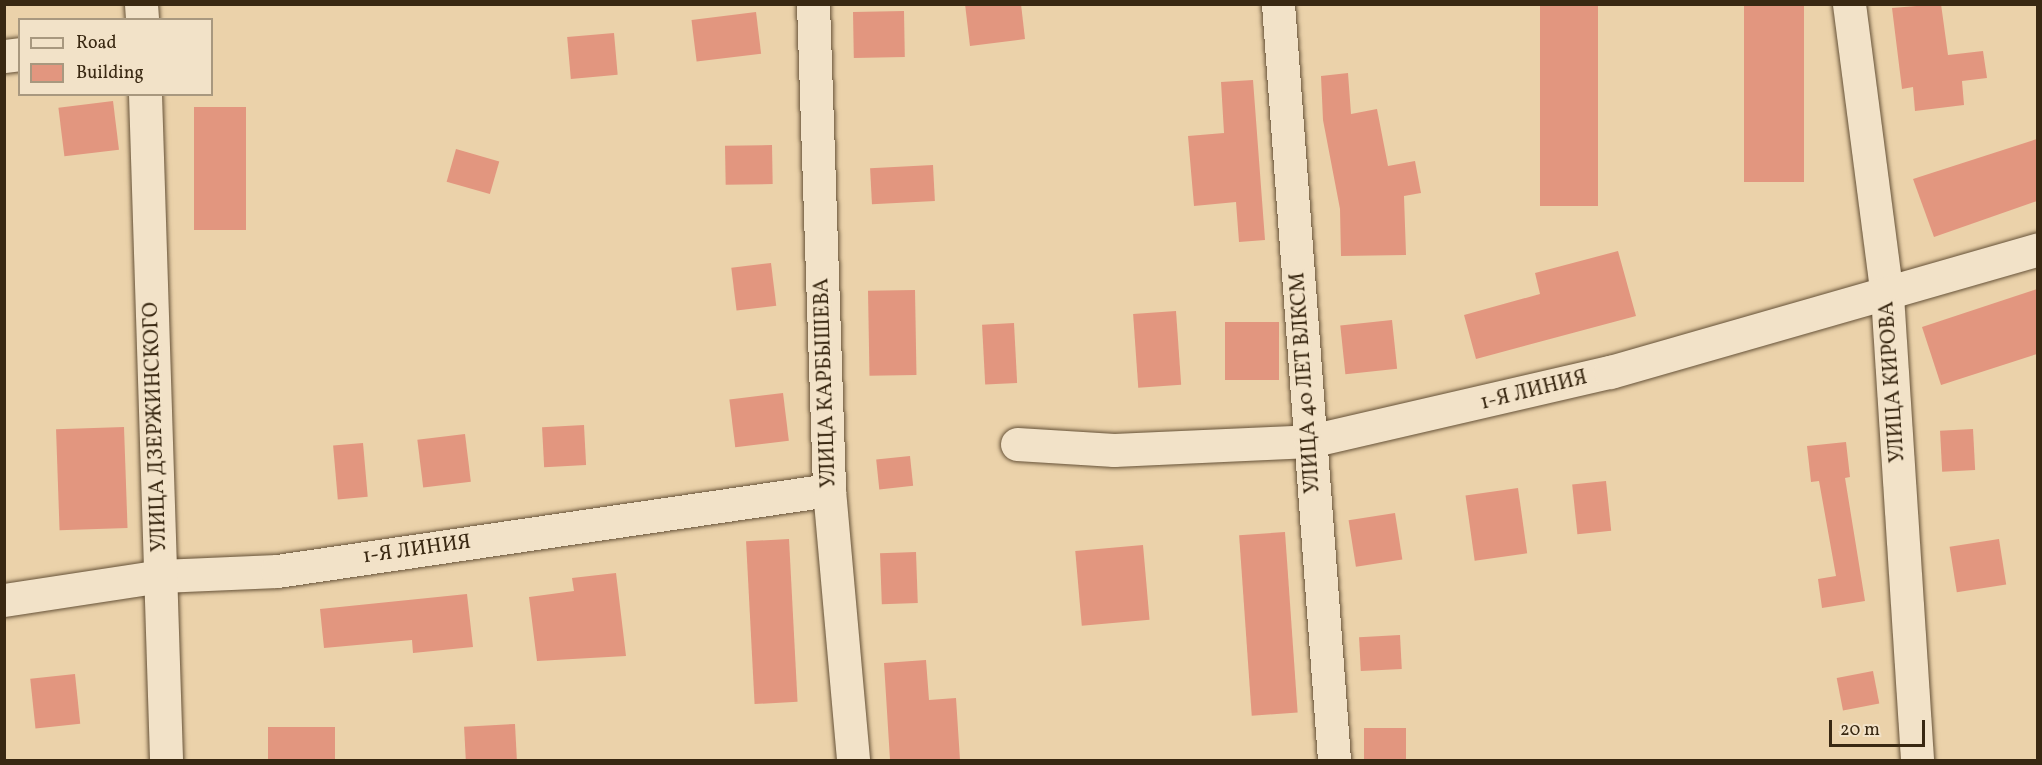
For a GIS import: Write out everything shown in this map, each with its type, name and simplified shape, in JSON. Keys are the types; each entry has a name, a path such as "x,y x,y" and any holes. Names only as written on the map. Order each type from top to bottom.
{"street":[{"name":"УЛИЦА КАРБЫШЕВА","path":"813,4 829,490 853,760"},
{"name":"УЛИЦА 40 ЛЕТ ВЛКСМ","path":"1278,4 1334,760"},
{"name":"УЛИЦА КИРОВА","path":"1849,4 1887,296 1917,760"},
{"name":"УЛИЦА ДЗЕРЖИНСКОГО","path":"145,96 166,760"},
{"name":"1-Я ЛИНИЯ","path":"1017,444 1114,450 1310,441 1610,372 1887,296 2037,249"},
{"name":"1-Я ЛИНИЯ","path":"4,600 161,576 277,571 829,490"}],"building":[{"path":"965,4 1021,4 1025,39 970,46"},
{"path":"1540,4 1598,4 1598,206 1540,206"},
{"path":"1744,4 1804,4 1804,182 1744,182"},
{"path":"1941,4 1948,55 1983,51 1987,78 1962,81 1964,105 1915,111 1913,87 1902,89 1892,8"},
{"path":"904,11 905,57 854,58 853,12"},
{"path":"756,12 761,54 697,62 691,20"},
{"path":"614,33 618,75 571,79 567,37"},
{"path":"1348,73 1351,114 1377,109 1388,166 1415,161 1421,193 1404,196 1406,255 1341,256 1340,209 1323,120 1321,76"},
{"path":"1253,80 1265,240 1239,242 1236,202 1194,206 1188,136 1224,133 1221,82"},
{"path":"113,101 119,150 64,156 58,108"},
{"path":"194,107 246,107 246,230 194,230"},
{"path":"2037,139 2037,201 1934,237 1913,179"},
{"path":"772,145 773,184 726,185 725,146"},
{"path":"456,149 499,161 490,194 447,182"},
{"path":"933,165 935,201 872,204 870,168"},
{"path":"1618,251 1636,316 1476,359 1464,315 1540,294 1535,273"},
{"path":"771,263 776,306 737,311 731,268"},
{"path":"2037,289 2037,354 1941,385 1922,327"},
{"path":"915,290 916,375 869,376 868,291"},
{"path":"1176,311 1181,385 1138,388 1133,314"},
{"path":"1392,320 1397,369 1345,374 1340,325"},
{"path":"1225,322 1279,322 1279,380 1225,380"},
{"path":"1014,323 1017,383 985,385 982,325"},
{"path":"783,393 789,441 735,447 729,400"},
{"path":"584,425 586,465 544,467 542,427"},
{"path":"124,427 128,528 60,530 56,429"},
{"path":"1973,429 1975,470 1942,472 1940,431"},
{"path":"465,434 471,482 423,487 417,440"},
{"path":"1846,442 1850,477 1845,478 1865,601 1822,608 1818,579 1836,576 1819,481 1811,482 1807,446"},
{"path":"363,443 368,497 338,499 333,446"},
{"path":"910,456 913,486 879,489 876,460"},
{"path":"1606,481 1611,531 1577,534 1572,485"},
{"path":"1518,488 1527,553 1475,561 1466,495"},
{"path":"1395,513 1402,559 1356,567 1349,520"},
{"path":"1285,532 1298,713 1252,716 1239,535"},
{"path":"789,539 798,702 755,704 746,541"},
{"path":"1999,539 2006,584 1957,592 1950,547"},
{"path":"1143,545 1150,620 1082,626 1075,551"},
{"path":"916,552 918,603 882,604 880,553"},
{"path":"616,573 626,656 537,661 529,597 574,591 572,578"},
{"path":"467,594 473,647 413,653 412,640 324,648 320,609"},
{"path":"1400,635 1402,669 1361,671 1359,637"},
{"path":"926,660 929,700 956,698 960,760 890,760 884,663"},
{"path":"1873,671 1879,703 1843,710 1837,678"},
{"path":"75,674 80,724 35,728 30,679"},
{"path":"515,724 517,760 466,760 464,727"},
{"path":"268,727 335,727 335,760 268,760"},
{"path":"1364,728 1406,728 1406,760 1364,760"}]}
